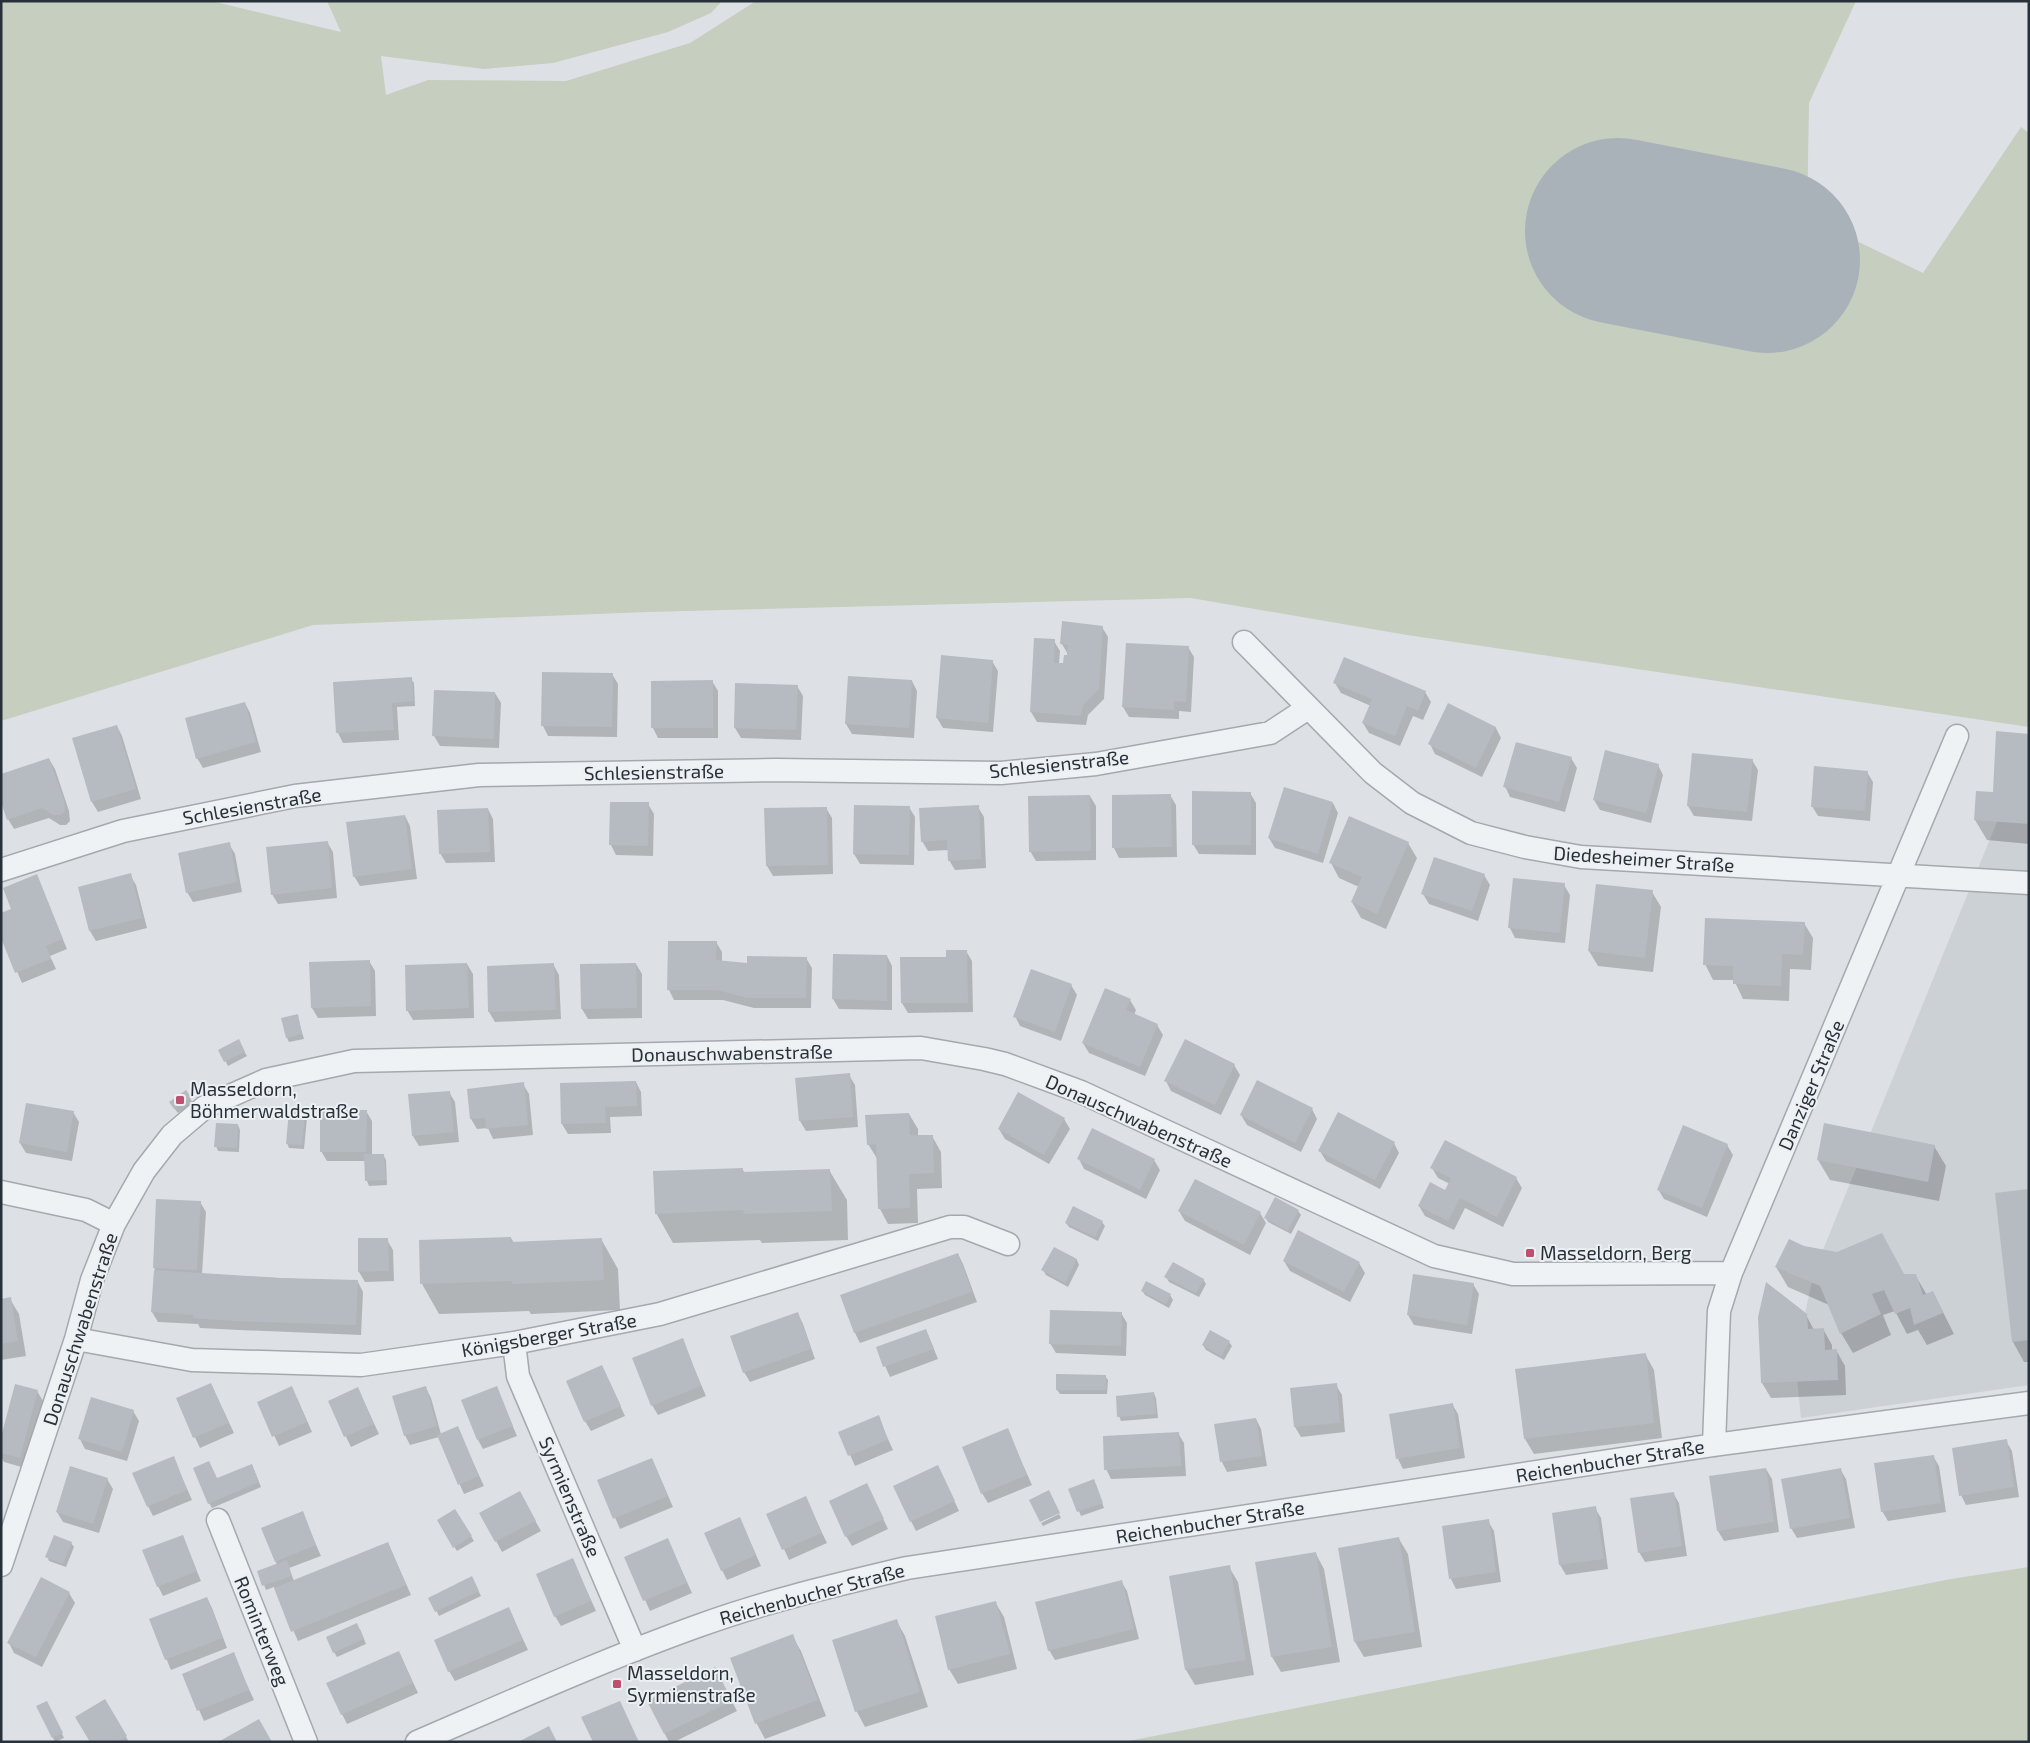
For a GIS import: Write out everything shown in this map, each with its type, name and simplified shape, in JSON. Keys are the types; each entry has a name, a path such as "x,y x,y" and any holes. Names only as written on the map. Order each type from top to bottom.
{"street":[{"name":"Diedesheimer Straße","path":"1244,642 1373,773 1412,803 1470,833 1524,848 1581,857 2029,884"},
{"name":"Schlesienstraße","path":"1,870 123,831 295,796 479,775 776,770 1001,773 1096,764 1270,733 1308,708"},
{"name":"Danziger Straße","path":"1714,1445 1719,1311 1731,1273 1957,736"},
{"name":"Donauschwabenstraße","path":"1,1565 10,1513 76,1339 92,1280 114,1224 144,1171 172,1135 204,1107 266,1080 354,1061 922,1048 984,1058 1081,1092 1434,1256 1513,1274 1731,1273"},
{"path":"1,1192 86,1210 114,1224"},
{"name":"Königsberger Straße","path":"76,1339 192,1360 361,1365 514,1343 660,1314 950,1227 964,1226 1008,1244"},
{"name":"Syrmienstraße","path":"514,1343 518,1376 635,1650"},
{"name":"Reichenbucher Straße","path":"417,1742 635,1650 698,1626 788,1597 907,1568 1714,1445 2029,1403"},
{"name":"Rominterweg","path":"218,1520 306,1742"}],"shaded area":[{"path":"2029,743 2029,1385 1801,1418 1795,1360 1814,1272"}],"green space":[{"path":"1,1 211,1 341,32 327,1 722,1 711,13 668,32 553,63 484,69 381,56 386,95 428,80 566,81 690,43 756,1 1856,1 1809,103 1807,217 1923,273 2021,127 2029,133 2029,727 1407,635 1191,598 647,612 313,625 1,721"},
{"path":"2029,1567 2029,1742 1124,1742 1951,1579"}],"building":[{"path":"1062,621 1103,626 1099,689 1083,705 1081,716 1030,712 1034,638 1055,639 1054,663 1063,663 1064,655 1067,655 1068,645 1060,644"},
{"path":"1126,643 1189,646 1186,702 1174,701 1174,710 1122,707"},
{"path":"941,655 993,660 988,723 936,718"},
{"path":"1344,657 1426,691 1418,711 1407,706 1395,736 1362,723 1372,699 1333,683"},
{"path":"542,672 613,673 612,727 541,726"},
{"path":"848,676 912,680 909,728 845,724"},
{"path":"412,677 413,701 392,703 394,730 336,733 333,682"},
{"path":"713,680 713,728 651,728 651,681"},
{"path":"735,683 798,685 796,730 734,728"},
{"path":"434,690 495,692 494,739 432,736"},
{"path":"245,702 256,742 196,759 185,718"},
{"path":"1448,703 1496,727 1476,768 1428,744"},
{"path":"117,725 136,789 91,802 72,738"},
{"path":"1996,731 2029,734 2029,824 1974,820 1976,791 1993,792"},
{"path":"1516,742 1572,757 1559,802 1503,787"},
{"path":"1605,750 1659,764 1646,813 1593,800"},
{"path":"1692,753 1753,759 1747,812 1687,806"},
{"path":"49,758 64,800 65,811 60,815 53,815 42,808 7,820 1,802 1,774"},
{"path":"1814,766 1868,771 1865,811 1811,807"},
{"path":"1284,787 1333,802 1318,854 1268,838"},
{"path":"1192,791 1251,792 1251,845 1192,845"},
{"path":"1171,794 1172,847 1112,848 1112,795"},
{"path":"1090,795 1091,851 1029,852 1028,796"},
{"path":"610,802 649,802 648,846 609,845"},
{"path":"854,805 910,806 909,855 853,854"},
{"path":"979,805 981,859 948,861 947,840 921,842 919,808"},
{"path":"827,807 828,865 766,866 764,808"},
{"path":"488,808 490,852 439,854 437,810"},
{"path":"405,815 412,869 353,877 346,822"},
{"path":"1349,816 1409,842 1377,914 1351,902 1362,877 1329,863"},
{"path":"328,841 332,888 271,895 266,847"},
{"path":"230,842 237,882 186,893 178,853"},
{"path":"1434,857 1485,874 1472,911 1421,894"},
{"path":"131,873 142,918 89,931 78,887"},
{"path":"37,874 63,939 46,946 51,959 15,973 1,938 1,913 11,909 3,888"},
{"path":"1513,878 1565,883 1560,933 1508,928"},
{"path":"1596,884 1653,890 1645,958 1588,951"},
{"path":"1705,918 1805,922 1803,955 1782,954 1781,986 1733,984 1733,966 1703,965"},
{"path":"668,941 717,941 716,960 747,963 747,956 807,957 806,998 747,998 717,990 667,990"},
{"path":"946,950 967,950 968,1003 901,1003 900,957 946,957"},
{"path":"833,954 887,955 887,1001 832,999"},
{"path":"370,960 371,1006 311,1008 309,962"},
{"path":"467,963 469,1008 406,1011 405,965"},
{"path":"554,963 556,1010 488,1012 487,966"},
{"path":"636,963 637,1008 581,1009 580,964"},
{"path":"1031,969 1072,984 1055,1032 1013,1017"},
{"path":"1105,988 1131,999 1126,1010 1158,1024 1140,1067 1082,1043"},
{"path":"298,1014 302,1034 286,1038 281,1018"},
{"path":"239,1039 245,1052 224,1062 218,1050"},
{"path":"1185,1039 1235,1064 1215,1105 1164,1081"},
{"path":"850,1073 853,1117 799,1121 795,1078"},
{"path":"1257,1080 1313,1108 1295,1143 1240,1115"},
{"path":"636,1081 637,1106 605,1107 606,1123 561,1124 560,1083"},
{"path":"524,1082 528,1125 486,1129 485,1118 470,1119 467,1089"},
{"path":"186,1090 191,1097 174,1109 169,1102"},
{"path":"450,1091 454,1132 412,1136 408,1094"},
{"path":"1018,1092 1065,1118 1044,1155 998,1129"},
{"path":"26,1103 74,1111 67,1152 19,1143"},
{"path":"289,1110 305,1112 302,1145 286,1144"},
{"path":"320,1110 367,1110 366,1152 320,1152"},
{"path":"1338,1112 1395,1142 1375,1180 1318,1151"},
{"path":"909,1113 910,1135 933,1135 934,1173 909,1174 910,1208 878,1209 876,1144 867,1145 865,1115"},
{"path":"216,1123 238,1124 237,1148 214,1147"},
{"path":"1824,1123 1935,1145 1928,1182 1817,1160"},
{"path":"1683,1125 1728,1144 1702,1208 1657,1190"},
{"path":"1092,1128 1155,1159 1140,1190 1077,1159"},
{"path":"1445,1140 1517,1177 1497,1217 1460,1198 1448,1221 1418,1206 1430,1182 1445,1190 1451,1178 1430,1168"},
{"path":"364,1154 384,1154 386,1180 365,1181"},
{"path":"743,1168 742,1172 830,1169 832,1211 744,1214 743,1210 655,1214 653,1171"},
{"path":"1195,1179 1261,1212 1244,1245 1178,1211"},
{"path":"2029,1189 2029,1340 2012,1342 1995,1193"},
{"path":"1275,1197 1299,1210 1288,1231 1264,1218"},
{"path":"156,1199 201,1201 197,1270 153,1268"},
{"path":"1073,1206 1103,1221 1095,1237 1065,1223"},
{"path":"1298,1230 1360,1262 1344,1292 1283,1261"},
{"path":"1882,1233 1904,1274 1916,1274 1923,1295 1933,1291 1943,1313 1914,1325 1910,1308 1895,1314 1884,1290 1872,1294 1881,1314 1840,1334 1820,1286 1775,1267 1789,1239 1804,1246 1837,1252"},
{"path":"511,1237 511,1242 602,1238 604,1280 512,1284 512,1281 420,1284 419,1240"},
{"path":"358,1238 388,1238 389,1271 358,1272"},
{"path":"1054,1247 1077,1259 1065,1283 1041,1270"},
{"path":"958,1253 972,1292 854,1333 840,1295"},
{"path":"1173,1262 1204,1279 1196,1293 1164,1277"},
{"path":"154,1270 280,1278 358,1280 356,1325 233,1321 193,1318 194,1315 151,1312"},
{"path":"1413,1274 1474,1283 1467,1325 1407,1315"},
{"path":"1146,1281 1171,1294 1166,1304 1141,1291"},
{"path":"1766,1282 1807,1314 1808,1329 1824,1328 1825,1350 1837,1349 1838,1380 1761,1383 1758,1317"},
{"path":"11,1297 18,1341 1,1344 1,1299"},
{"path":"1050,1310 1122,1312 1121,1346 1049,1344"},
{"path":"798,1312 811,1349 743,1373 730,1336"},
{"path":"926,1329 934,1349 883,1367 876,1347"},
{"path":"1210,1330 1230,1341 1221,1356 1202,1345"},
{"path":"683,1338 701,1386 651,1406 632,1358"},
{"path":"1646,1353 1654,1423 1524,1439 1515,1369"},
{"path":"602,1365 621,1406 584,1422 566,1381"},
{"path":"1056,1374 1106,1375 1106,1390 1056,1390"},
{"path":"211,1383 229,1423 193,1438 176,1398"},
{"path":"1337,1383 1340,1423 1294,1427 1290,1388"},
{"path":"15,1384 38,1390 20,1458 1,1453 1,1437"},
{"path":"292,1386 307,1422 272,1437 257,1402"},
{"path":"426,1386 437,1426 404,1436 392,1396"},
{"path":"497,1386 513,1426 477,1440 461,1400"},
{"path":"358,1387 374,1424 344,1437 328,1401"},
{"path":"1154,1392 1156,1414 1117,1417 1116,1396"},
{"path":"91,1397 134,1410 122,1452 78,1439"},
{"path":"1453,1403 1460,1448 1396,1459 1389,1414"},
{"path":"879,1415 888,1440 848,1456 838,1432"},
{"path":"1256,1418 1262,1456 1220,1462 1214,1424"},
{"path":"458,1426 479,1476 458,1485 437,1435"},
{"path":"1008,1428 1027,1475 981,1494 962,1447"},
{"path":"1179,1432 1181,1466 1104,1470 1103,1436"},
{"path":"2007,1439 2014,1487 1959,1496 1952,1448"},
{"path":"1934,1455 1941,1503 1881,1512 1874,1463"},
{"path":"174,1456 187,1490 147,1507 132,1473"},
{"path":"652,1458 668,1496 613,1519 597,1480"},
{"path":"209,1461 217,1478 252,1464 259,1482 208,1504 193,1468"},
{"path":"938,1465 955,1501 910,1522 893,1486"},
{"path":"70,1466 108,1478 93,1524 56,1512"},
{"path":"1766,1468 1774,1522 1717,1531 1709,1476"},
{"path":"1841,1468 1850,1518 1790,1529 1781,1479"},
{"path":"1094,1479 1103,1503 1077,1512 1068,1489"},
{"path":"867,1483 884,1519 845,1537 829,1501"},
{"path":"1049,1490 1060,1513 1040,1522 1029,1500"},
{"path":"520,1491 536,1521 495,1542 479,1513"},
{"path":"1674,1492 1682,1546 1638,1553 1630,1498"},
{"path":"806,1496 822,1533 782,1550 766,1514"},
{"path":"1596,1506 1604,1559 1559,1565 1552,1513"},
{"path":"455,1509 472,1536 453,1548 437,1520"},
{"path":"303,1511 316,1545 275,1562 261,1528"},
{"path":"740,1517 756,1555 721,1571 704,1533"},
{"path":"1489,1519 1496,1572 1449,1579 1442,1526"},
{"path":"54,1535 72,1542 63,1564 45,1557"},
{"path":"183,1535 197,1571 157,1587 142,1550"},
{"path":"1399,1537 1415,1632 1354,1642 1338,1548"},
{"path":"668,1538 687,1583 643,1601 624,1557"},
{"path":"388,1542 406,1585 291,1632 274,1588"},
{"path":"1316,1552 1332,1647 1271,1657 1255,1562"},
{"path":"573,1558 591,1601 554,1617 536,1574"},
{"path":"287,1560 292,1576 262,1586 257,1571"},
{"path":"1230,1565 1246,1660 1185,1670 1169,1576"},
{"path":"472,1576 479,1591 435,1612 428,1598"},
{"path":"41,1577 70,1592 36,1657 7,1643"},
{"path":"1122,1580 1134,1629 1048,1651 1035,1602"},
{"path":"207,1597 223,1638 165,1660 149,1619"},
{"path":"996,1601 1010,1654 948,1670 935,1616"},
{"path":"509,1607 523,1640 448,1672 434,1640"},
{"path":"897,1619 920,1692 855,1712 832,1640"},
{"path":"357,1623 364,1639 333,1653 326,1637"},
{"path":"793,1634 818,1700 755,1724 730,1658"},
{"path":"399,1651 413,1683 341,1715 326,1683"},
{"path":"234,1652 249,1690 197,1711 182,1674"},
{"path":"715,1667 732,1701 664,1734 647,1701"},
{"path":"105,1699 127,1736 118,1742 90,1742 75,1717"},
{"path":"47,1701 63,1733 52,1738 36,1706"},
{"path":"620,1701 639,1742 593,1742 581,1717"},
{"path":"259,1719 272,1742 218,1742"},
{"path":"549,1726 557,1742 518,1742"}],"runway":[{"path":"1618,231 1767,260"}],"place":[{"name":"Masseldorn, Böhmerwaldstraße","path":"180,1100"},
{"name":"Masseldorn, Berg","path":"1530,1253"},
{"name":"Masseldorn, Syrmienstraße","path":"617,1684"}]}
